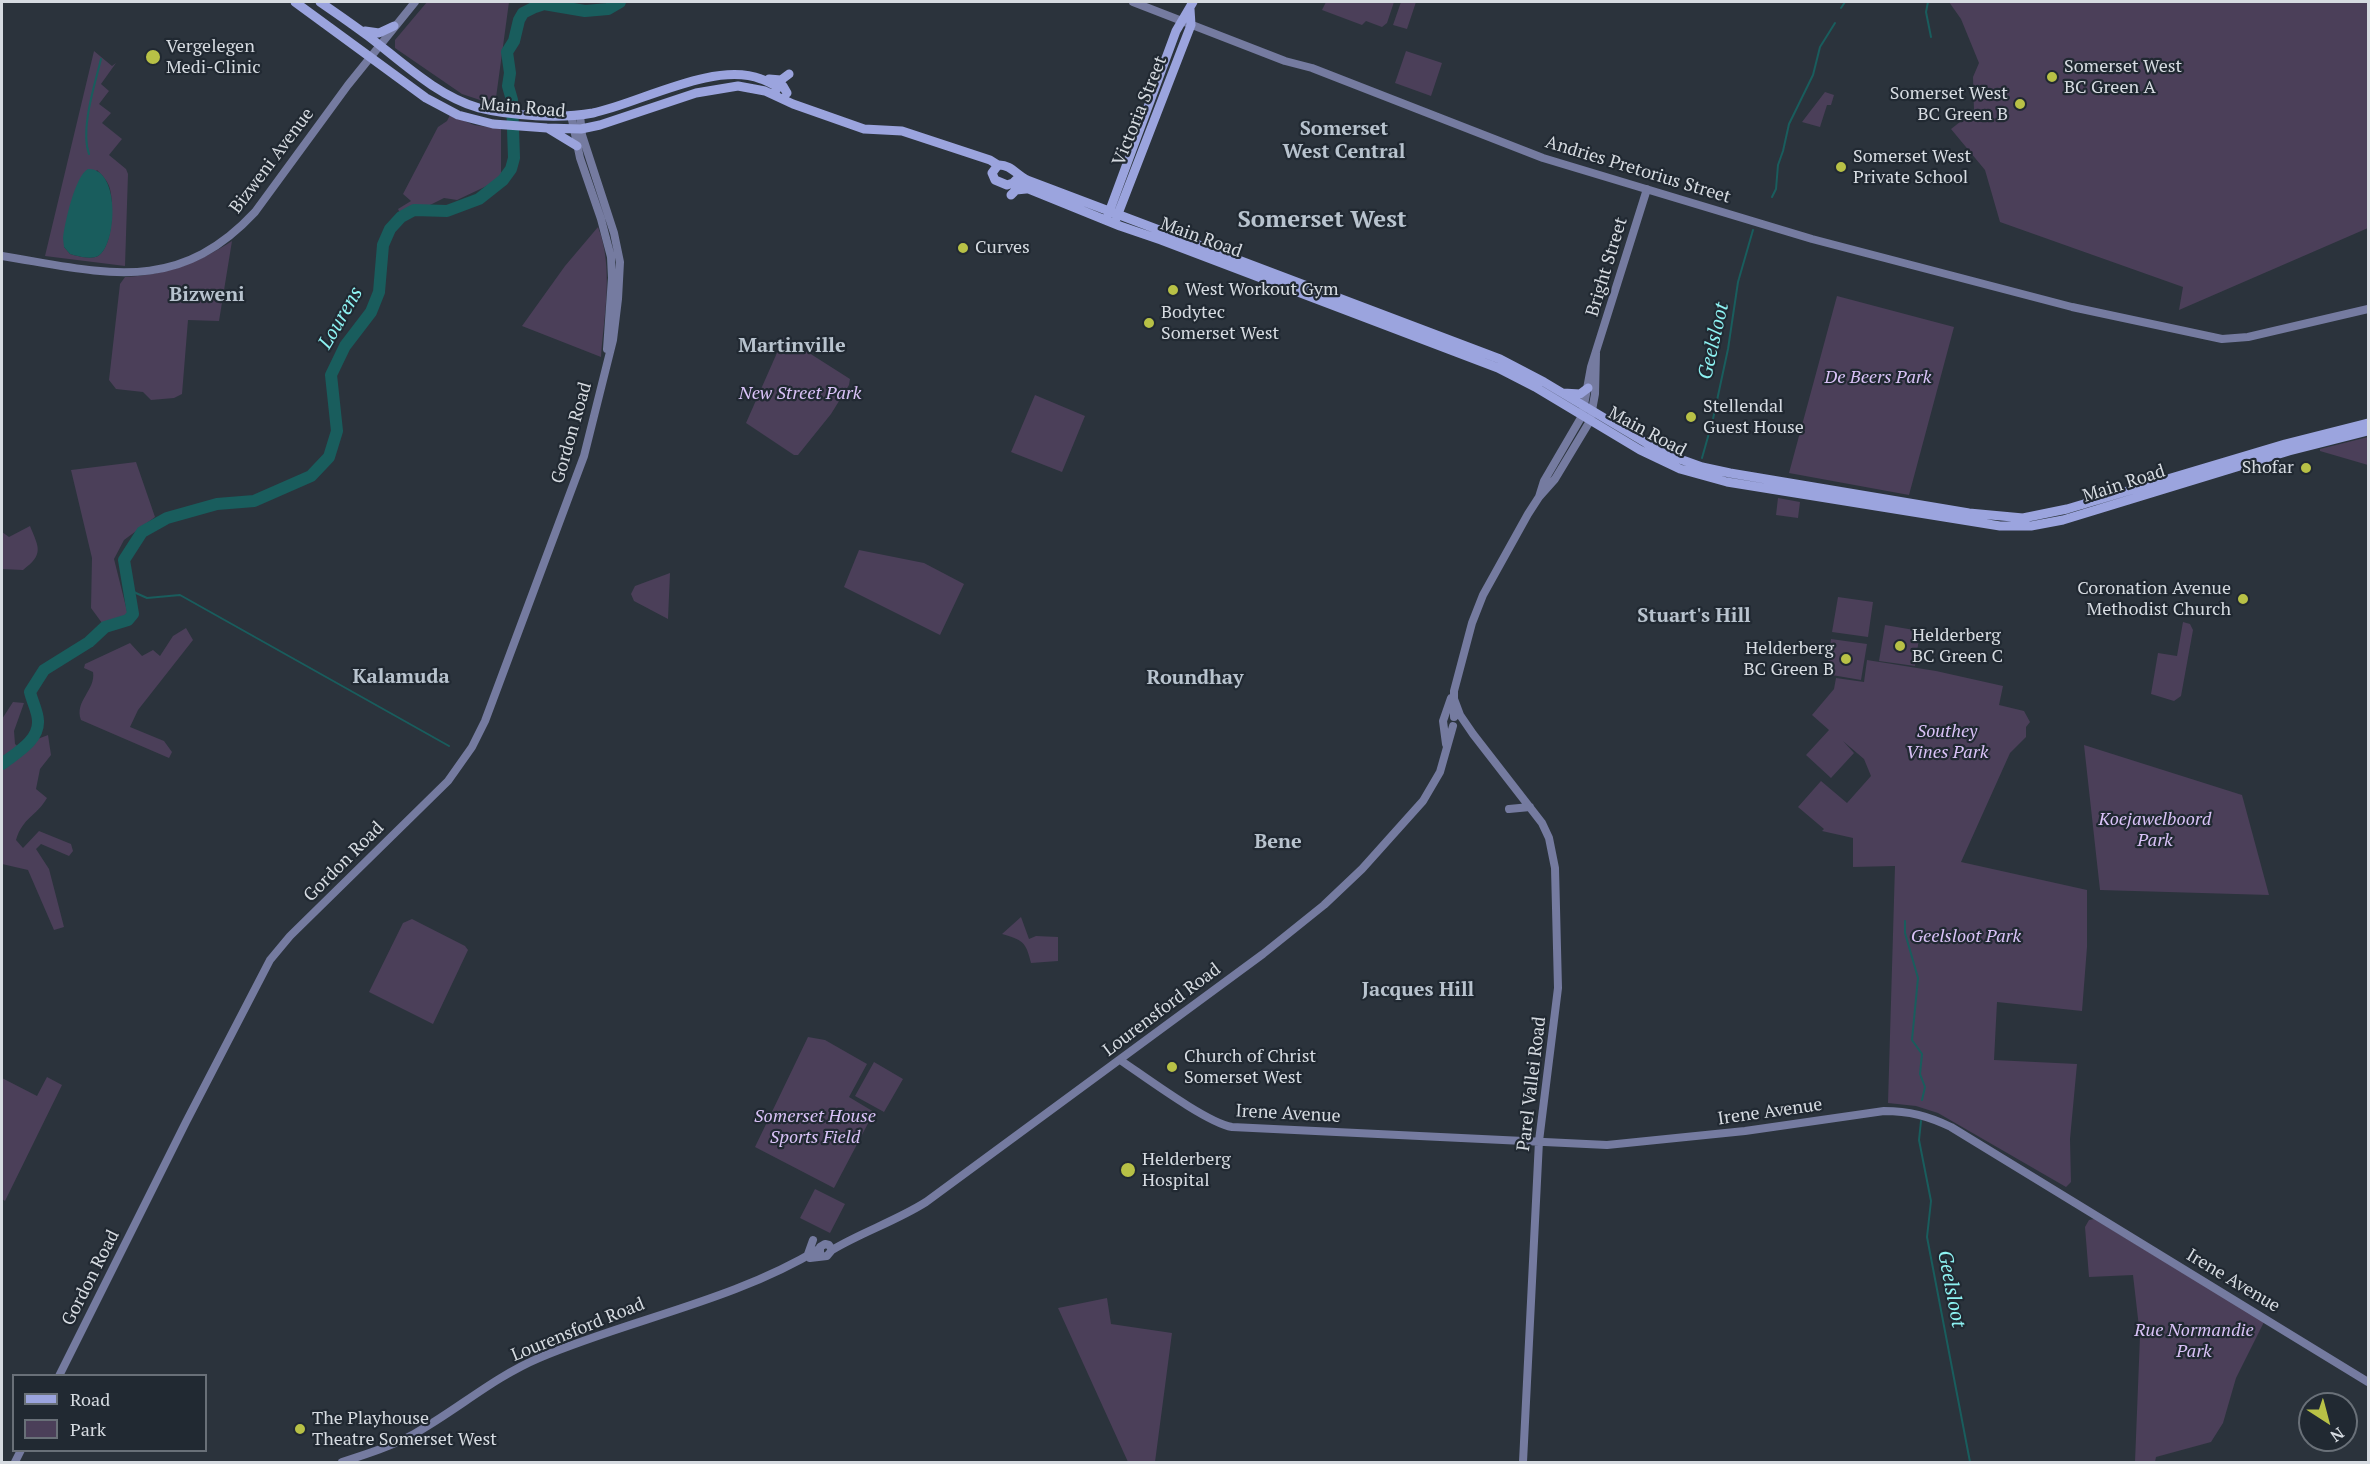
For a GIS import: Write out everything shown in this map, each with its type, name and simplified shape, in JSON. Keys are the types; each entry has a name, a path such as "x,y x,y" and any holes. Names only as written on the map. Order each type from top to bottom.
{"main road":[{"name":"Main Road","path":"295,2 438,105 470,119 493,124 578,129 600,125 713,89 738,86 781,93"},
{"name":"Main Road","path":"320,2 449,96 492,110 576,115 620,105 709,78 728,75 761,79 803,106 864,129 902,130 990,160 998,165 1007,166 1015,179 1035,190 1110,222 1498,368 1663,453 1702,467 1969,513 2012,518 2035,517 2274,447 2368,423"},
{"name":"Victoria Street","path":"1114,212 1181,21 1191,5"},
{"name":"Victoria Street","path":"1110,222 1191,26 1191,5"},
{"path":"350,23 375,34 394,26"},
{"path":"761,79 781,80 789,74"},
{"path":"547,128 577,146"},
{"name":"Main Road","path":"971,155 992,175"},
{"path":"998,165 992,175 1001,183 1007,185 1015,179"},
{"name":"Main Road","path":"1015,179 1114,212 1500,359 1558,392 1587,414 1659,460 1709,478 1973,522 2018,527 2063,520 2298,448 2368,431"},
{"path":"1011,195 1020,189 1035,190"},
{"path":"1558,392 1580,394 1588,388"}],"street":[{"path":"379,45 415,2"},
{"name":"Andries Pretorius Street","path":"1133,2 1285,61 1312,68 1543,158 1881,258 2072,307 2210,337 2235,339 2368,309"},
{"name":"Bizweni Avenue","path":"2,256 119,274 165,269 205,253 229,237 255,212 379,45"},
{"name":"Gordon Road","path":"60,1374 270,960 290,936 448,780 472,747 504,673 584,456 613,340 620,262 614,233 578,129 576,115"},
{"name":"Gordon Road","path":"578,129 577,146 611,257 608,357"},
{"name":"Bright Street","path":"1587,414 1591,367 1647,189"},
{"name":"Bright Street","path":"1587,414 1596,353"},
{"name":"Lourensford Road","path":"342,1462 412,1435 499,1379 537,1359 617,1328 724,1293 821,1252 823,1244 830,1247 896,1219 926,1202 1278,942 1348,883 1423,801 1440,772 1447,747 1454,695 1472,624 1508,549 1539,497 1541,485 1587,414"},
{"name":"Parel Vallei Road","path":"1454,695 1473,734 1542,823 1549,838 1556,890 1556,1013 1542,1103 1539,1142 1523,1462"},
{"path":"1451,722 1466,723"},
{"name":"Parel Vallei Road","path":"1451,722 1473,734"},
{"path":"1509,809 1530,807"},
{"name":"Irene Avenue","path":"1120,1060 1200,1111 1228,1126 1539,1142 1624,1144 1745,1131 1884,1111 1924,1115 1951,1127 2368,1382"},
{"path":"803,1259 812,1250 813,1240"}],"green space":[{"path":"427,2 509,2 495,105 462,94 395,48 395,40"},
{"path":"1326,2 1394,2 1387,23 1382,27 1366,21 1362,25 1322,10"},
{"path":"1401,2 1416,2 1407,29 1393,25"},
{"path":"1949,2 2368,2 2368,228 2179,310 2183,287 2000,222 1985,170 1951,129 1974,111 1973,77 1979,63 1961,19"},
{"path":"94,51 112,66 116,63 101,84 109,91 99,104 111,113 102,123 122,139 109,155 126,169 128,174 125,266 45,256","holes":["97,170 108,183 111,196 112,215 107,244 98,256 92,258 70,254 64,247 67,222 73,205"]},
{"path":"1406,51 1442,63 1431,96 1395,83"},
{"path":"1825,92 1834,95 1831,105 1827,105 1820,127 1802,122"},
{"path":"450,115 474,125 501,129 501,176 495,182 457,200 444,198 401,215 398,209 411,201 403,194 438,127 447,121"},
{"path":"598,227 606,259 607,275 601,357 522,326 565,266"},
{"path":"232,241 219,321 188,320 182,394 174,398 151,400 143,392 116,389 109,380 120,284 125,277 168,271 207,256"},
{"name":"De Beers Park","path":"1837,296 1954,327 1909,495 1789,473"},
{"name":"New Street Park","path":"784,337 850,379 849,385 831,414 798,455 794,455 746,423"},
{"path":"1035,395 1085,416 1062,472 1011,452"},
{"path":"2368,437 2368,465 2320,451 2320,449"},
{"path":"136,462 155,517 124,540 114,559 128,615 115,621 102,623 91,608 92,558 71,470"},
{"path":"1778,498 1800,502 1798,518 1776,515"},
{"path":"30,526 37,545 37,555 23,570 2,569 2,532 9,537"},
{"path":"859,550 924,563 964,584 940,635 844,587"},
{"path":"670,573 668,619 634,601 631,594 635,586"},
{"path":"1838,597 1873,602 1868,637 1832,632"},
{"path":"2183,622 2190,624 2193,630 2181,696 2174,701 2151,694 2158,653 2177,656"},
{"name":"Helderberg BC Green C","path":"1885,625 1920,631 1915,666 1879,661"},
{"path":"186,628 193,640 138,710 130,727 164,741 172,752 169,758 81,720 80,707 93,678 93,672 84,668 85,664 130,643 142,656 153,650 160,656 173,636"},
{"name":"Helderberg BC Green B","path":"1831,639 1867,644 1861,680 1826,674"},
{"path":"1867,660 1936,671 2003,686 1999,705 2024,711 2030,722 2026,727 2026,737 2010,753 1961,862 2087,890 2087,947 2082,1011 1997,1002 1994,1060 2077,1064 2070,1139 2071,1182 2066,1187 1938,1113 1916,1106 1888,1103 1895,866 1853,867 1853,838 1822,831 1824,829 1798,807 1821,781 1847,803 1871,776 1864,759 1843,741 1854,753 1831,778 1806,755 1829,730 1812,715 1834,689 1836,678 1864,682"},
{"path":"13,702 24,703 14,731 15,744 25,753 35,740 48,735 51,755 40,769 36,789 47,798 22,826 16,840 23,848 39,831 71,844 73,851 69,856 41,844 36,849 49,869 64,927 54,930 28,870 2,864 2,719"},
{"name":"Koejawelboord Park","path":"2084,745 2242,795 2269,895 2100,890"},
{"path":"1021,917 1029,939 1036,936 1058,937 1058,961 1031,963 1022,942 1002,934"},
{"path":"412,919 465,946 468,950 433,1024 369,992 403,923"},
{"name":"Somerset House Sports Field","path":"808,1037 825,1040 867,1064 849,1097 874,1112 834,1188 755,1147"},
{"path":"874,1062 903,1079 884,1112 855,1096"},
{"path":"47,1077 62,1085 5,1201 2,1199 2,1078 37,1096"},
{"path":"815,1189 845,1204 830,1233 800,1218"},
{"name":"Rue Normandie Park","path":"2094,1219 2264,1322 2236,1378 2223,1423 2211,1442 2156,1457 2155,1462 2135,1462 2140,1336 2133,1275 2089,1277 2085,1227 2089,1220"},
{"path":"1107,1298 1111,1324 1172,1333 1155,1462 1128,1462 1058,1308"}],"shaded area":[{"path":"88,169 99,172 106,181 111,193 113,208 109,238 104,249 98,256 92,258 70,254 64,247 63,238 75,190 83,173"}],"waterway":[{"name":"Lourens","path":"2,764 26,746 35,735 38,718 30,692 44,670 89,642 105,627 128,620 133,614 124,560 142,532 167,518 217,504 254,501 311,476 329,457 337,431 331,375 345,346 371,312 379,292 383,245 390,229 401,217 414,210 447,211 479,199 503,180 511,169 514,158 512,100 508,86 510,73 507,52 514,41 523,13 544,4 585,11 608,9 620,2"},
{"path":"1841,8 1845,2"},
{"path":"1928,2 1926,12 1931,37"},
{"path":"1772,197 1776,189 1778,165 1789,124 1813,75 1820,47 1835,23"},
{"path":"89,154 87,120 101,59"},
{"name":"Geelsloot","path":"1702,458 1728,349 1738,282 1753,230"},
{"path":"127,589 147,598 180,595 449,746"},
{"name":"Geelsloot","path":"1905,921 1905,933 1918,978 1912,1040 1922,1054 1920,1074 1925,1087 1922,1100"},
{"name":"Geelsloot","path":"1921,1121 1919,1140 1931,1201 1927,1237 1970,1462"}],"place":[{"name":"Vergelegen Medi-Clinic","path":"153,57"},
{"name":"Somerset West BC Green A","path":"2052,77"},
{"name":"Somerset West BC Green B","path":"2020,104"},
{"name":"Somerset West Private School","path":"1841,167"},
{"name":"Curves","path":"963,248"},
{"name":"West Workout Gym","path":"1173,290"},
{"name":"Bodytec Somerset West","path":"1149,323"},
{"name":"Stellendal Guest House","path":"1691,417"},
{"name":"Shofar","path":"2306,468"},
{"name":"Coronation Avenue Methodist Church","path":"2243,599"},
{"name":"Helderberg BC Green C","path":"1900,646"},
{"name":"Helderberg BC Green B","path":"1846,659"},
{"name":"Church of Christ Somerset West","path":"1172,1067"},
{"name":"Helderberg Hospital","path":"1128,1170"},
{"name":"The Playhouse Theatre Somerset West","path":"300,1429"}],"district":[{"name":"Somerset West Central","path":"1344,140"},
{"name":"Somerset West","path":"1322,220"},
{"name":"Bizweni","path":"207,295"},
{"name":"Martinville","path":"792,346"},
{"name":"Stuart's Hill","path":"1694,616"},
{"name":"Kalamuda","path":"401,677"},
{"name":"Roundhay","path":"1195,678"},
{"name":"Bene","path":"1278,842"},
{"name":"Jacques Hill","path":"1418,990"}],"park label":[{"name":"Southey Vines Park","path":"1947,742"},
{"name":"Geelsloot Park","path":"1966,937"}]}
